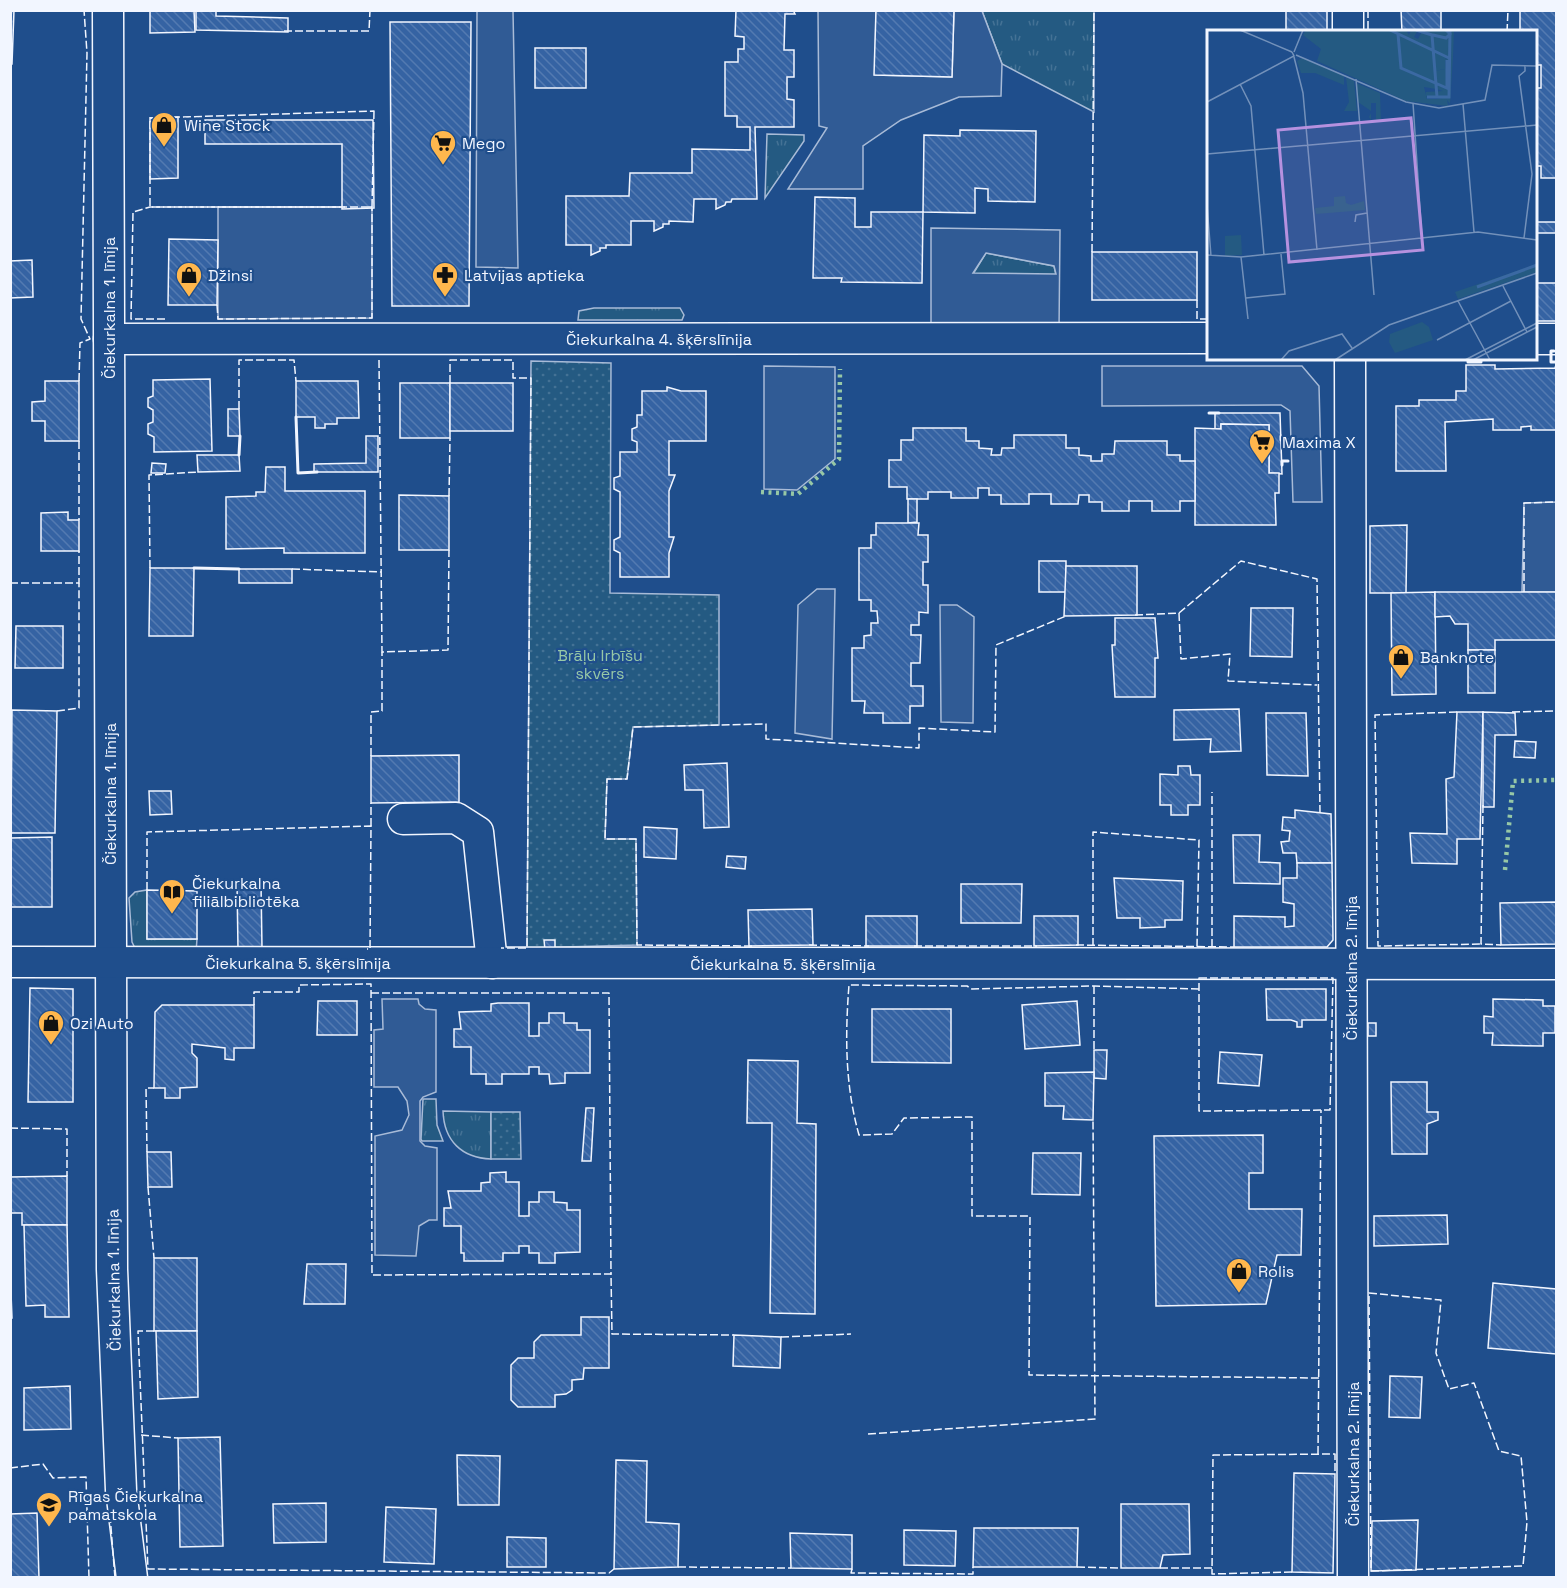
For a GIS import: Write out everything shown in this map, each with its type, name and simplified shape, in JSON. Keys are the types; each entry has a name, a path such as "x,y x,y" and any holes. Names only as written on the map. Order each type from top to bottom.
{"street":[{"name":"Čiekurkalna 1. līnija","path":"108,10 113,1305 121,1490 132,1578"},
{"path":"1348,10 1348,30"},
{"name":"Čiekurkalna 4. šķērslīnija","path":"109,339 1207,338"},
{"path":"1537,339 1557,339"},
{"name":"Čiekurkalna 2. līnija","path":"1350,360 1353,1578"},
{"path":"403,819 456,818 478,832 492,963"},
{"name":"Čiekurkalna 5. šķērslīnija","path":"10,962 1557,964"}],"green space":[{"path":"982,11 1094,11 1094,112 1002,64"},
{"path":"767,134 804,135 804,141 765,198"},
{"path":"986,253 1054,266 1056,275 973,274"},
{"path":"594,308 680,308 684,315 682,320 578,320 579,311"},
{"name":"Brāļu Irbīšu skvērs","path":"531,361 611,363 610,593 719,595 719,725 633,727 627,779 607,779 605,839 636,839 637,945 527,948"},
{"path":"147,890 147,939 197,939 196,952 135,948 132,942 129,898 135,892"},
{"path":"423,1099 436,1099 437,1125 443,1141 422,1141 421,1139"},
{"path":"443,1111 491,1112 491,1159 471,1155 456,1146 447,1131"},
{"path":"491,1112 520,1112 521,1159 491,1159"}],"shaded area":[{"path":"477,11 513,11 518,268 476,267"},
{"path":"818,11 876,11 875,75 952,77 954,11 982,11 1002,64 1001,96 959,97 901,120 863,146 863,189 788,189 827,128 819,126"},
{"path":"218,207 372,207 372,318 218,319"},
{"path":"931,228 1060,230 1059,331 931,332","holes":["986,253 1054,266 1056,274 973,273"]},
{"path":"764,366 835,367 835,459 797,490 764,489"},
{"path":"1102,366 1302,366 1319,386 1322,502 1293,502 1290,411 1281,405 1102,406"},
{"path":"1556,502 1556,592 1522,592 1524,503"},
{"path":"817,589 835,589 832,739 795,733 798,605"},
{"path":"940,605 957,605 974,617 973,723 941,722"},
{"path":"382,999 418,999 419,1004 425,1009 436,1010 436,1092 423,1097 420,1101 420,1141 425,1146 437,1148 437,1220 429,1220 419,1226 416,1256 375,1255 375,1136 402,1130 409,1115 407,1101 398,1087 374,1087 374,1030 383,1029"}],"building":[{"path":"10,10 14,10 12,64 10,64"},
{"path":"150,10 194,10 195,32 150,33"},
{"path":"736,10 793,10 795,14 785,14 784,50 794,50 794,77 787,77 787,99 794,100 794,127 755,127 757,199 732,199 731,202 726,202 725,205 716,209 716,199 694,199 693,222 669,221 669,224 663,224 663,227 654,231 654,221 631,221 631,245 606,245 606,248 600,248 600,251 591,255 591,245 566,245 566,196 629,196 630,173 692,173 692,149 750,150 750,127 737,127 737,116 725,116 725,62 738,62 738,49 744,49 744,37 735,36"},
{"path":"876,10 954,10 952,77 874,75"},
{"path":"1286,10 1327,10 1327,30 1286,30"},
{"path":"1401,10 1441,10 1441,30 1402,30"},
{"path":"1520,10 1556,10 1556,178 1541,178 1541,166 1537,166 1537,88 1541,88 1541,65 1537,65 1537,30 1520,30"},
{"path":"196,11 216,11 216,16 288,18 288,32 196,30"},
{"path":"390,22 471,22 469,306 392,306"},
{"path":"535,48 586,48 586,88 535,88"},
{"name":"Wine Stock","path":"178,117 178,178 150,179 150,118"},
{"path":"205,120 373,120 374,208 342,209 342,144 205,144"},
{"path":"960,130 1036,131 1035,202 988,201 988,189 975,188 975,213 923,212 924,135 960,136"},
{"path":"815,197 855,198 855,227 871,227 871,212 923,212 922,283 841,282 842,278 813,278"},
{"path":"1537,222 1556,222 1556,233 1537,233"},
{"path":"169,239 218,240 217,305 168,305"},
{"path":"1092,252 1197,252 1197,300 1092,300"},
{"path":"32,260 33,297 10,298 10,261"},
{"path":"1537,283 1556,283 1556,321 1537,321"},
{"path":"1466,365 1495,365 1495,369 1555,368 1556,365 1556,430 1531,430 1531,426 1521,427 1521,430 1493,430 1493,419 1445,422 1446,471 1396,471 1396,406 1419,406 1419,400 1456,400 1456,391 1466,391"},
{"path":"210,379 212,451 154,452 154,437 148,434 148,424 153,422 153,410 148,407 148,398 153,396 153,380"},
{"path":"45,381 79,381 79,441 45,441 45,421 32,421 32,402 45,401"},
{"path":"296,381 358,381 359,418 337,418 337,424 325,424 325,428 315,428 315,417 296,417"},
{"path":"400,383 450,383 450,438 400,438"},
{"path":"450,383 513,383 513,431 450,431"},
{"path":"667,387 681,391 706,391 706,441 669,441 669,475 675,475 669,491 669,537 674,537 669,553 669,577 620,577 620,553 614,550 614,540 620,537 620,492 614,489 614,478 620,476 620,452 637,452 637,442 632,440 632,429 637,427 637,415 642,415 642,391 667,391"},
{"path":"228,409 239,409 240,436 228,436"},
{"path":"1215,413 1280,413 1282,474 1269,473 1269,425 1221,424 1221,429 1215,429"},
{"path":"1221,424 1269,425 1269,473 1279,473 1279,493 1275,493 1276,525 1195,525 1195,428 1221,429"},
{"path":"913,428 966,428 966,441 979,441 979,448 992,449 991,455 1001,455 1002,448 1014,448 1014,435 1066,435 1066,448 1079,448 1079,455 1091,456 1091,461 1102,461 1102,454 1114,454 1115,441 1167,441 1167,455 1180,455 1180,461 1195,461 1195,501 1180,501 1180,511 1152,511 1152,501 1129,501 1129,511 1102,511 1102,502 1089,502 1089,495 1079,495 1078,504 1051,504 1051,494 1029,494 1029,504 1001,504 1001,495 989,495 989,488 978,488 978,498 951,498 951,492 928,492 928,499 907,499 907,487 889,487 889,460 901,460 901,440 913,440"},
{"path":"366,436 378,436 378,472 314,472 314,464 366,463"},
{"path":"197,455 239,455 240,471 198,472"},
{"path":"152,463 166,464 165,473 151,473"},
{"path":"266,467 285,467 285,491 365,491 365,553 284,553 284,548 226,549 226,497 256,496 256,492 265,492"},
{"path":"399,495 449,496 449,550 399,550"},
{"path":"908,499 917,499 917,522 908,523"},
{"path":"68,512 68,520 79,520 79,551 41,551 41,513"},
{"path":"876,523 919,523 918,535 928,535 928,562 923,562 923,585 928,585 928,613 919,612 919,625 911,625 911,635 921,635 920,663 911,663 911,686 923,686 923,706 910,706 910,723 883,723 883,713 864,713 865,701 852,701 852,648 864,648 864,636 871,635 871,623 878,623 877,611 871,611 871,600 859,600 859,548 871,548 871,535 876,535"},
{"path":"1407,525 1406,593 1370,593 1370,526"},
{"path":"1039,561 1066,561 1066,592 1039,592"},
{"path":"1066,566 1137,566 1137,615 1064,616"},
{"path":"150,568 194,568 193,636 149,636"},
{"path":"239,569 292,569 292,583 239,583"},
{"path":"1435,592 1436,694 1392,695 1391,593"},
{"path":"1435,592 1556,592 1556,640 1495,640 1495,650 1468,650 1468,624 1455,624 1450,616 1435,617"},
{"path":"1251,608 1293,608 1292,657 1250,656"},
{"path":"1115,618 1155,618 1158,658 1155,658 1155,697 1115,697 1112,645 1115,645"},
{"path":"16,626 63,626 63,668 15,668"},
{"path":"1468,650 1495,650 1495,693 1468,693"},
{"path":"1239,709 1241,751 1210,752 1211,739 1174,740 1174,710"},
{"path":"12,710 57,711 55,833 11,833"},
{"path":"1457,712 1483,712 1480,839 1457,839 1457,864 1412,863 1410,833 1447,834 1446,779 1454,777"},
{"path":"1483,712 1515,713 1516,735 1495,735 1494,807 1483,807"},
{"path":"1266,713 1306,713 1308,776 1267,775"},
{"path":"1515,741 1536,742 1535,758 1514,757"},
{"path":"459,755 459,802 371,803 371,756"},
{"path":"727,763 729,827 704,828 703,790 685,790 684,765"},
{"path":"1178,766 1190,766 1191,775 1200,775 1200,805 1188,805 1188,815 1171,815 1171,805 1160,805 1160,774 1178,775"},
{"path":"149,791 171,791 172,814 150,815"},
{"path":"1295,810 1331,814 1332,863 1297,863 1296,853 1283,853 1281,842 1289,841 1290,831 1282,830 1283,817 1295,818"},
{"path":"644,827 677,829 676,859 644,857"},
{"path":"1233,835 1260,835 1259,862 1280,863 1280,884 1234,883"},
{"path":"52,837 52,907 10,907 11,838"},
{"path":"727,856 746,857 745,869 726,867"},
{"path":"1297,863 1332,863 1333,940 1327,947 1234,947 1234,916 1285,917 1285,927 1294,926 1294,904 1283,902 1283,878 1297,878"},
{"path":"1114,878 1183,881 1182,920 1165,920 1165,927 1140,928 1140,918 1117,918"},
{"path":"237,884 261,884 262,948 238,949"},
{"path":"961,884 1022,884 1021,923 961,923"},
{"name":"Čiekurkalna filiālbibliotēka","path":"147,890 197,891 197,939 147,939"},
{"path":"1556,902 1556,944 1501,945 1500,903"},
{"path":"812,909 813,945 749,946 748,910"},
{"path":"866,916 917,916 917,946 866,946"},
{"path":"1034,916 1078,916 1078,945 1034,946"},
{"path":"544,940 555,940 555,949 545,950"},
{"name":"Ozi Auto","path":"30,988 73,989 73,1102 28,1102"},
{"path":"1266,989 1326,989 1326,1020 1302,1020 1302,1027 1297,1027 1297,1022 1291,1020 1267,1020"},
{"path":"1493,999 1543,1000 1543,1006 1555,1006 1555,1033 1543,1033 1543,1046 1492,1045 1493,1033 1484,1033 1484,1016 1493,1017"},
{"path":"318,1001 357,1001 357,1035 317,1035"},
{"path":"1077,1001 1080,1045 1025,1049 1022,1005"},
{"path":"529,1003 529,1036 539,1036 539,1023 549,1023 549,1013 564,1013 564,1023 577,1023 577,1030 590,1030 590,1073 565,1073 565,1083 550,1084 549,1074 539,1074 539,1067 529,1067 529,1074 502,1074 502,1084 486,1084 486,1074 471,1074 471,1047 454,1047 454,1029 461,1029 459,1012 491,1011 491,1004"},
{"path":"162,1005 254,1005 254,1048 234,1048 234,1060 225,1059 225,1048 192,1044 192,1053 197,1058 197,1087 180,1088 180,1098 165,1098 165,1088 154,1088 155,1012"},
{"path":"872,1009 951,1009 951,1063 872,1062"},
{"path":"1368,1023 1376,1023 1376,1036 1368,1036"},
{"path":"1094,1050 1107,1050 1106,1079 1094,1078"},
{"path":"1220,1052 1262,1055 1259,1086 1218,1083"},
{"path":"748,1060 798,1061 797,1123 816,1124 815,1314 770,1313 772,1123 747,1123"},
{"path":"1094,1072 1093,1120 1063,1119 1064,1106 1045,1106 1045,1073"},
{"path":"1391,1082 1427,1082 1427,1112 1438,1112 1438,1120 1427,1124 1427,1154 1392,1154"},
{"path":"586,1108 594,1108 591,1161 582,1161"},
{"path":"1263,1135 1263,1173 1249,1173 1249,1209 1302,1209 1301,1255 1277,1255 1266,1304 1156,1306 1154,1136"},
{"path":"147,1152 171,1152 172,1187 148,1187"},
{"path":"1033,1153 1081,1153 1080,1195 1032,1194"},
{"path":"506,1172 506,1182 519,1182 519,1216 529,1216 529,1202 539,1202 539,1192 554,1192 554,1202 567,1203 567,1210 580,1210 580,1252 555,1253 555,1263 539,1263 539,1253 529,1253 529,1246 519,1246 519,1253 503,1253 503,1261 464,1261 464,1253 461,1253 461,1226 444,1226 444,1208 451,1208 448,1191 481,1191 481,1183 490,1182 490,1173"},
{"path":"67,1176 67,1225 22,1225 22,1213 10,1213 10,1177"},
{"path":"1447,1215 1448,1244 1374,1246 1374,1216"},
{"path":"24,1225 67,1225 69,1317 45,1317 45,1305 26,1306"},
{"path":"154,1258 197,1258 197,1331 154,1331"},
{"path":"307,1264 346,1264 345,1304 304,1304"},
{"path":"10,1268 12,1318 10,1318"},
{"path":"1493,1283 1556,1289 1556,1354 1488,1348"},
{"path":"581,1317 609,1317 609,1368 584,1368 583,1379 572,1380 572,1390 566,1394 555,1395 555,1407 518,1407 511,1400 511,1365 518,1358 534,1358 534,1342 541,1335 581,1335"},
{"path":"156,1331 197,1331 198,1397 158,1399"},
{"path":"734,1335 781,1337 780,1368 733,1366"},
{"path":"1390,1376 1422,1377 1420,1418 1389,1417"},
{"path":"70,1386 71,1429 24,1430 24,1388"},
{"path":"220,1437 223,1546 180,1547 178,1438"},
{"path":"457,1455 500,1456 499,1505 458,1505"},
{"path":"616,1460 647,1461 646,1522 679,1524 678,1567 614,1569"},
{"path":"1294,1473 1335,1474 1333,1573 1292,1572"},
{"path":"326,1503 326,1542 274,1543 273,1504"},
{"path":"1121,1504 1189,1504 1190,1554 1163,1555 1160,1568 1121,1568"},
{"path":"386,1507 436,1509 434,1564 384,1562"},
{"path":"37,1513 39,1578 10,1578 10,1514"},
{"path":"1418,1520 1416,1570 1371,1571 1372,1521"},
{"path":"974,1528 1078,1528 1077,1567 973,1567"},
{"path":"904,1530 956,1531 955,1566 904,1565"},
{"path":"790,1533 852,1535 852,1569 791,1568"},
{"path":"507,1537 546,1538 546,1567 507,1567"}],"hedge":[{"path":"761,492 798,494 839,459 840,369"},
{"path":"1505,870 1513,781 1556,780"}],"fence":[{"path":"79,381 80,343 90,339 81,319 87,53 84,10"},
{"path":"284,31 369,31 370,10"},
{"path":"1092,252 1094,10"},
{"path":"1368,10 1368,30"},
{"path":"1507,30 1508,10"},
{"path":"374,111 372,207 150,207 150,118 374,111"},
{"path":"165,319 131,319 133,212 150,207 345,207"},
{"path":"217,305 218,319 372,318 372,207 369,207"},
{"path":"1197,300 1197,319 1207,319"},
{"path":"239,409 239,360 294,360 296,381"},
{"path":"379,360 382,652 448,650 449,550"},
{"path":"450,383 450,360 513,360 513,378 531,378 527,948 501,948"},
{"path":"449,496 450,438"},
{"path":"79,441 79,520"},
{"path":"150,568 149,475 198,472"},
{"path":"1524,592 1524,503 1556,502"},
{"path":"10,583 79,583 79,551"},
{"path":"1135,615 1179,613 1241,561 1317,579 1320,813"},
{"path":"292,569 381,572"},
{"path":"57,711 79,708 79,583"},
{"path":"1179,613 1181,659 1230,654 1228,681 1317,685"},
{"path":"752,946 637,945 636,839 605,839 607,779 627,779 633,727 766,724 766,739 919,748 919,728 995,732 996,645 1066,616"},
{"path":"371,756 371,712 382,711 382,652"},
{"path":"1512,712 1556,711"},
{"path":"1457,712 1375,715 1378,946 1481,944"},
{"path":"1212,792 1212,947"},
{"path":"371,803 371,826"},
{"path":"1483,805 1481,944 1501,945"},
{"path":"147,890 147,832 371,826 370,949 367,949"},
{"path":"1093,946 1093,832 1199,840 1197,947"},
{"path":"809,945 869,946"},
{"path":"1076,945 1234,947"},
{"path":"914,946 1037,946"},
{"path":"1199,978 1333,978 1330,1110 1199,1111 1199,978"},
{"path":"254,1005 254,992 299,992 299,985 371,984 372,1275 611,1274 612,1334 734,1335"},
{"path":"1199,989 1094,986 972,989 967,986 849,985 847,1060 851,1098 859,1135 892,1134 904,1118 972,1117 972,1216 1030,1216 1029,1375 1319,1378"},
{"path":"1094,986 1094,1050"},
{"path":"371,993 609,993 611,1274"},
{"path":"147,1152 146,1088 154,1088"},
{"path":"1318,1454 1321,1110"},
{"path":"868,1434 1095,1419 1093,1120"},
{"path":"10,1128 67,1129 67,1176"},
{"path":"148,1187 154,1258"},
{"path":"1369,1293 1441,1300 1436,1353 1449,1389 1474,1383 1499,1451 1521,1456 1527,1522 1523,1566 1371,1571 1369,1293"},
{"path":"154,1331 138,1331 148,1569 609,1573 614,1569"},
{"path":"781,1337 851,1334"},
{"path":"141,1435 178,1438"},
{"path":"1292,1572 1212,1574 1213,1455 1335,1454 1335,1474"},
{"path":"10,1468 43,1464 53,1478 86,1477 89,1578"},
{"path":"110,1515 115,1578"},
{"path":"678,1567 791,1568"},
{"path":"852,1569 851,1573 973,1574 973,1567"},
{"path":"1077,1567 1121,1568"},
{"path":"1160,1568 1212,1568"}],"wall":[{"path":"1554,351 1551,351 1551,362 1556,362"},
{"path":"1468,360 1468,362 1481,362 1481,360"},
{"path":"1209,413 1219,413"},
{"path":"296,417 298,473 317,472"},
{"path":"239,455 240,436"},
{"path":"1281,436 1281,440 1288,440"},
{"path":"1282,465 1282,461 1288,461"},
{"path":"194,568 239,569"}],"place":[{"name":"Wine Stock","path":"164,148"},
{"name":"Mego","path":"443,166"},
{"name":"Džinsi","path":"189,298"},
{"name":"Latvijas aptieka","path":"445,298"},
{"name":"Maxima X","path":"1262,465"},
{"name":"Banknote","path":"1401,680"},
{"name":"Čiekurkalna filiālbibliotēka","path":"172,915"},
{"name":"Ozi Auto","path":"51,1046"},
{"name":"Rolis","path":"1239,1294"},
{"name":"Rīgas Čiekurkalna pamatskola","path":"49,1528"}]}
